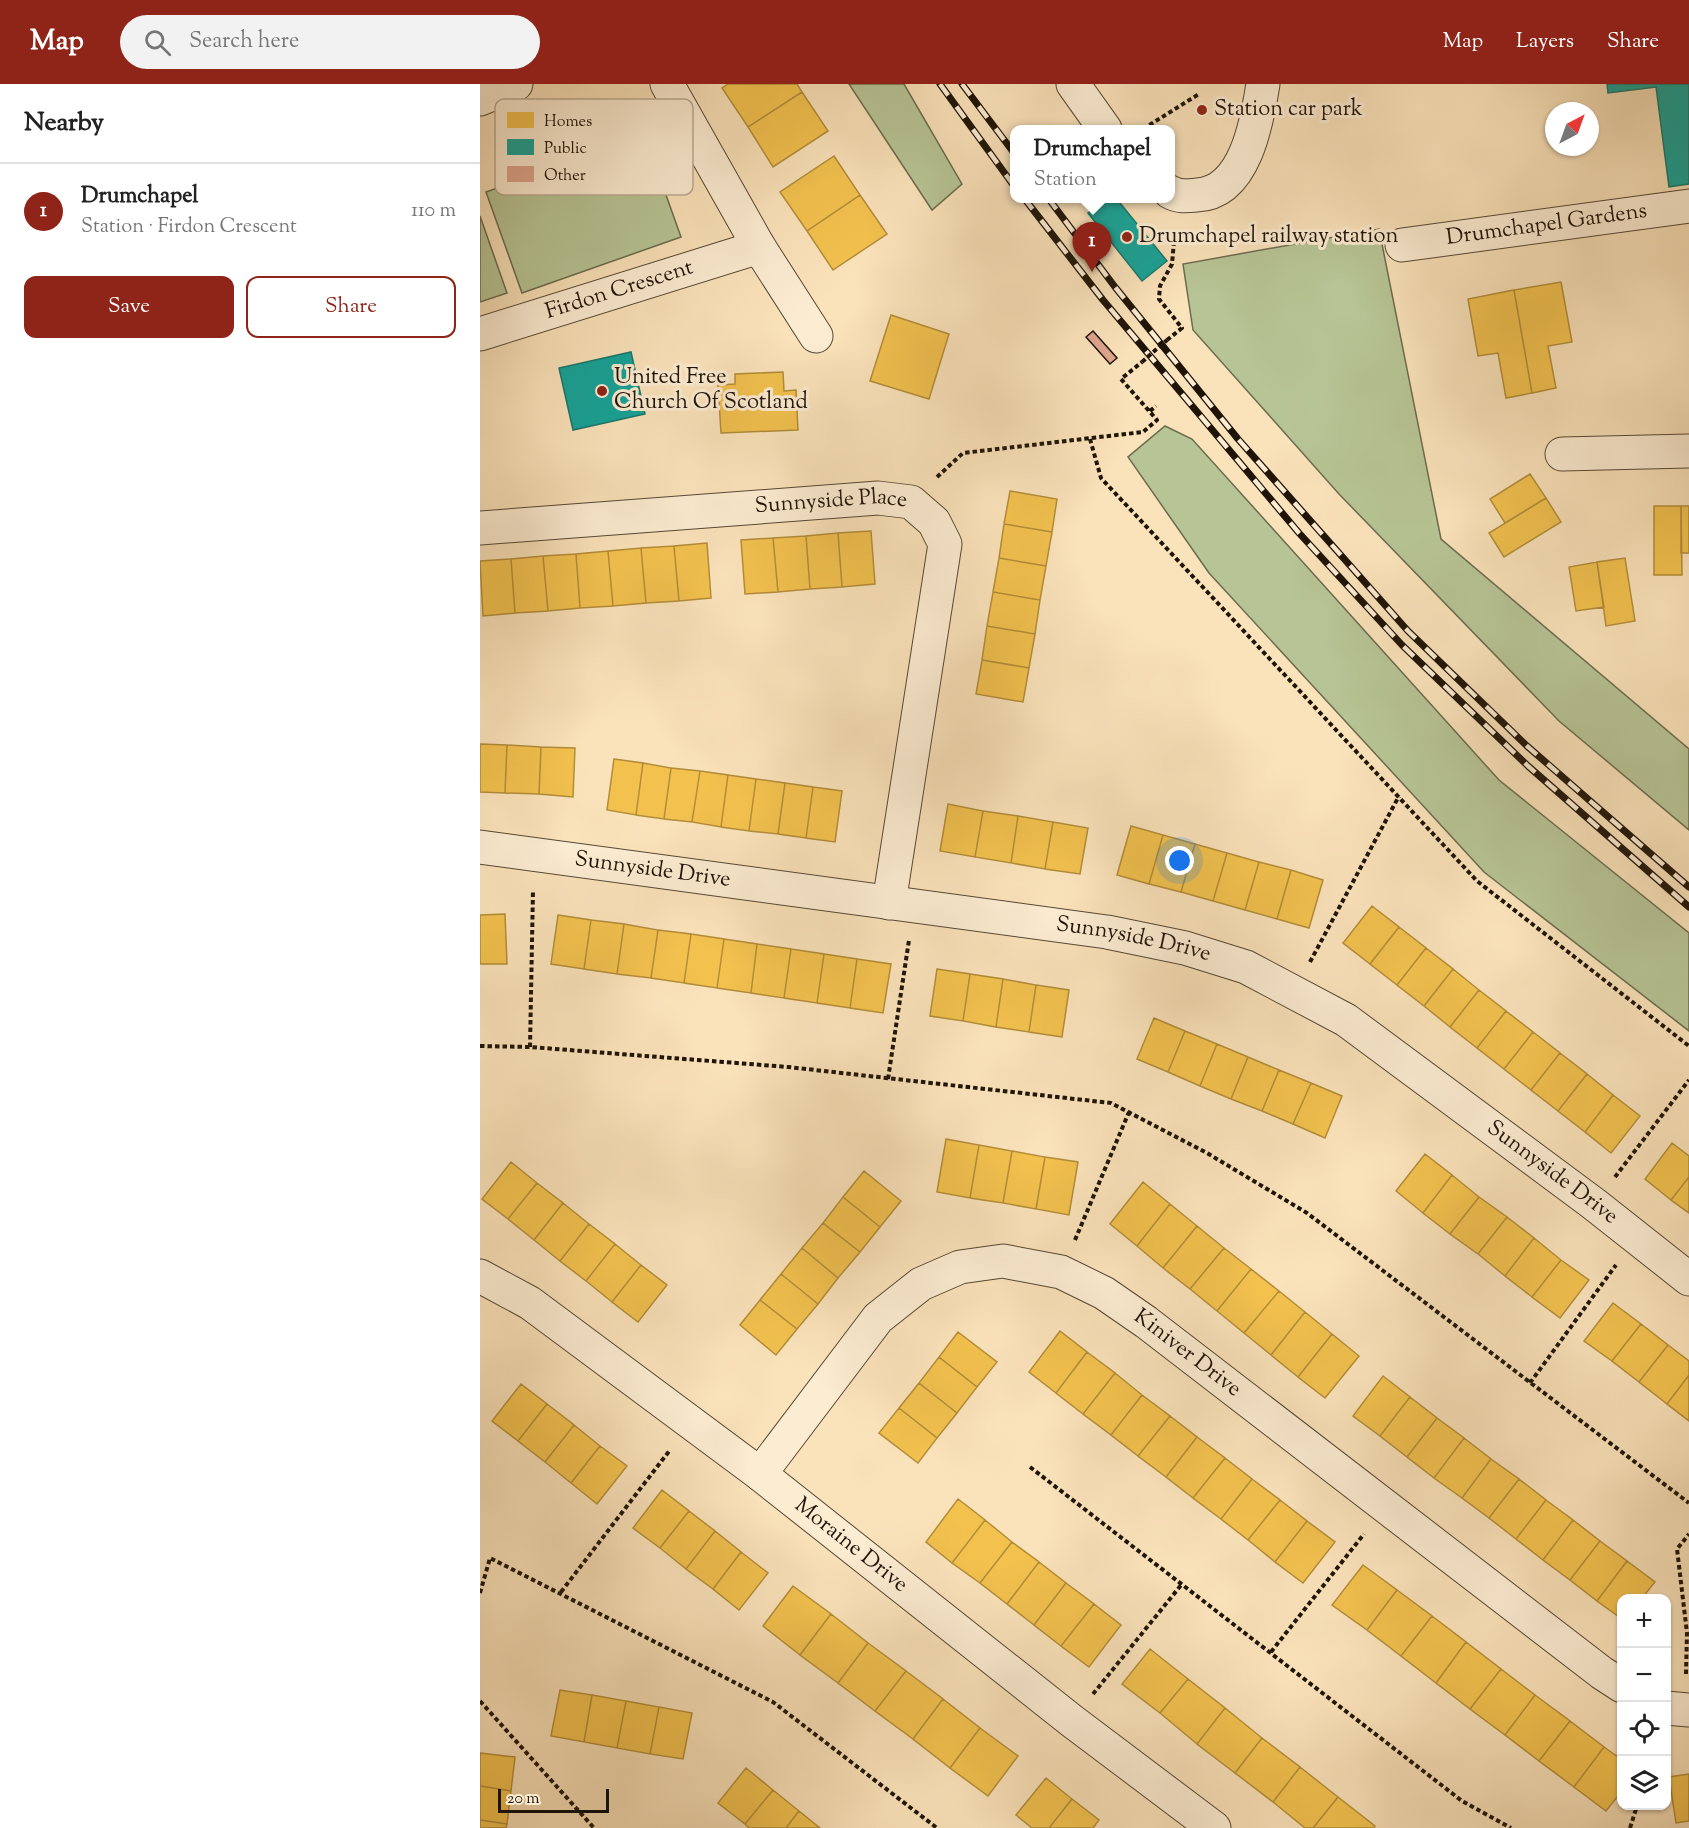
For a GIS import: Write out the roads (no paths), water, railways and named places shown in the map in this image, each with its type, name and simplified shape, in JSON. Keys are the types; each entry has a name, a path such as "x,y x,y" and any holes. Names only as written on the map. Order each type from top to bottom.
{"street":[{"path":"480,99 516,84"},
{"path":"667,84 675,99"},
{"path":"1072,84 1102,125"},
{"path":"1175,194 1209,194 1227,181 1242,162 1257,121 1263,84"},
{"path":"693,130 759,247 816,336"},
{"name":"Drumchapel Gardens","path":"1402,245 1689,206"},
{"name":"Firdon Crescent","path":"480,334 759,247"},
{"path":"1562,453 1689,451"},
{"name":"Sunnyside Place","path":"480,528 878,498 911,502 934,522 945,544 902,904"},
{"name":"Sunnyside Drive","path":"480,847 1107,932 1185,948 1246,968 1346,1020 1594,1204 1689,1279"},
{"name":"Kiniver Drive","path":"760,1474 878,1318 921,1284 960,1267 1003,1261 1061,1272 1104,1293 1146,1322 1617,1683"},
{"name":"Moraine Drive","path":"480,1276 530,1304 691,1422 1214,1828"}],"railway":[{"path":"940,84 1010,180"},
{"path":"962,84 1010,148"},
{"path":"1028,203 1103,300 1299,533 1402,645 1528,766 1689,907"},
{"path":"1052,203 1115,287 1238,439 1408,631 1527,746 1689,887"}],"place":[{"name":"Station car park","path":"1202,110"},
{"name":"Drumchapel railway station","path":"1127,237"},
{"name":"Drumchapel","path":"1092,272"},
{"name":"United Free Church Of Scotland","path":"602,391"}]}
